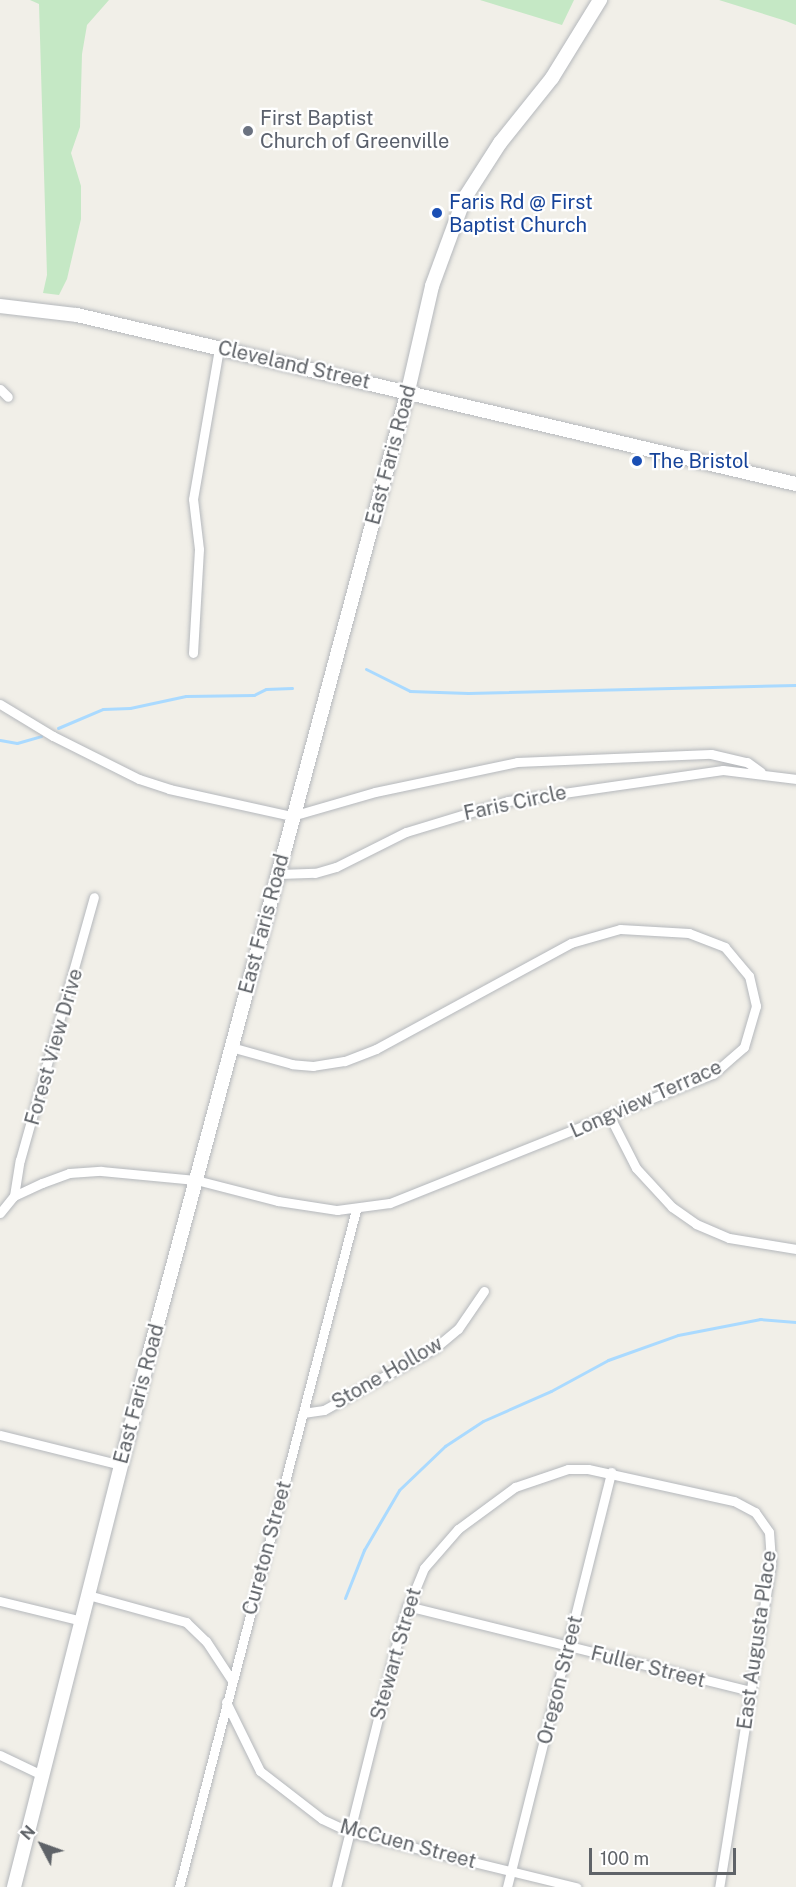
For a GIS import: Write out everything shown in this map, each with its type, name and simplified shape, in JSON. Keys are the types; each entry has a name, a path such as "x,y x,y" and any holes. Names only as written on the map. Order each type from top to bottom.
{"main road":[{"name":"East Faris Road","path":"14,1887 121,1465 231,1047 408,392 432,286 464,199 500,143 552,78 600,0"},
{"name":"Cleveland Street","path":"0,306 77,315 796,484"}],"street":[{"path":"193,653 199,549 194,485 219,348"},
{"path":"0,389 8,397"},
{"path":"0,704 63,742 139,779 169,789 292,816"},
{"name":"Faris Circle","path":"292,816 375,792 517,762 711,754 747,762 761,772"},
{"name":"Faris Circle","path":"279,874 315,873 336,867 430,823 508,801 657,777 723,770 761,772 796,779"},
{"name":"Forest View Drive","path":"14,1196 20,1160 94,897"},
{"name":"Longview Terrace","path":"0,1213 14,1196 78,1171 196,1180 287,1203 356,1210 417,1195 713,1074 744,1047 756,1006 753,988 743,964 725,947 689,933 654,928 602,931 571,942 376,1049 344,1061 313,1066 292,1064 231,1047"},
{"path":"610,1117 636,1168 672,1207 696,1224 729,1238 796,1249"},
{"name":"Cureton Street","path":"179,1887 231,1679 356,1210"},
{"name":"Stone Hollow","path":"303,1413 324,1410 435,1348 458,1329 484,1291"},
{"path":"0,1435 121,1465"},
{"name":"Stewart Street","path":"336,1887 407,1606 424,1568 436,1552 495,1500 534,1479 568,1469 611,1472"},
{"name":"Oregon Street","path":"507,1887 611,1472"},
{"name":"East Augusta Place","path":"611,1472 734,1501 762,1519 773,1546 719,1887"},
{"path":"88,1595 186,1622 206,1641 231,1679"},
{"path":"0,1601 82,1621"},
{"name":"Fuller Street","path":"407,1606 750,1691"},
{"name":"McCuen Street","path":"226,1702 260,1771 322,1819 350,1832 576,1887"},
{"path":"0,1755 42,1775"}],"green space":[{"path":"30,0 109,0 87,25 82,54 80,127 71,153 81,186 81,219 67,279 59,295 43,293 47,275 39,4"},
{"path":"480,0 574,0 562,25"},
{"path":"719,0 796,0 796,25 786,21"}],"waterway":[{"path":"366,669 410,691 468,693 796,685"},
{"path":"58,728 103,709 130,708 186,696 254,695 266,689 292,688"},
{"path":"0,740 17,743 41,736"},
{"path":"345,1598 364,1550 399,1490 445,1446 483,1421 551,1391 608,1360 678,1335 760,1319 796,1322"}],"place":[{"name":"First Baptist Church of Greenville","path":"248,131"},
{"name":"Faris Rd @ First Baptist Church","path":"437,213"},
{"name":"The Bristol","path":"637,461"}]}
